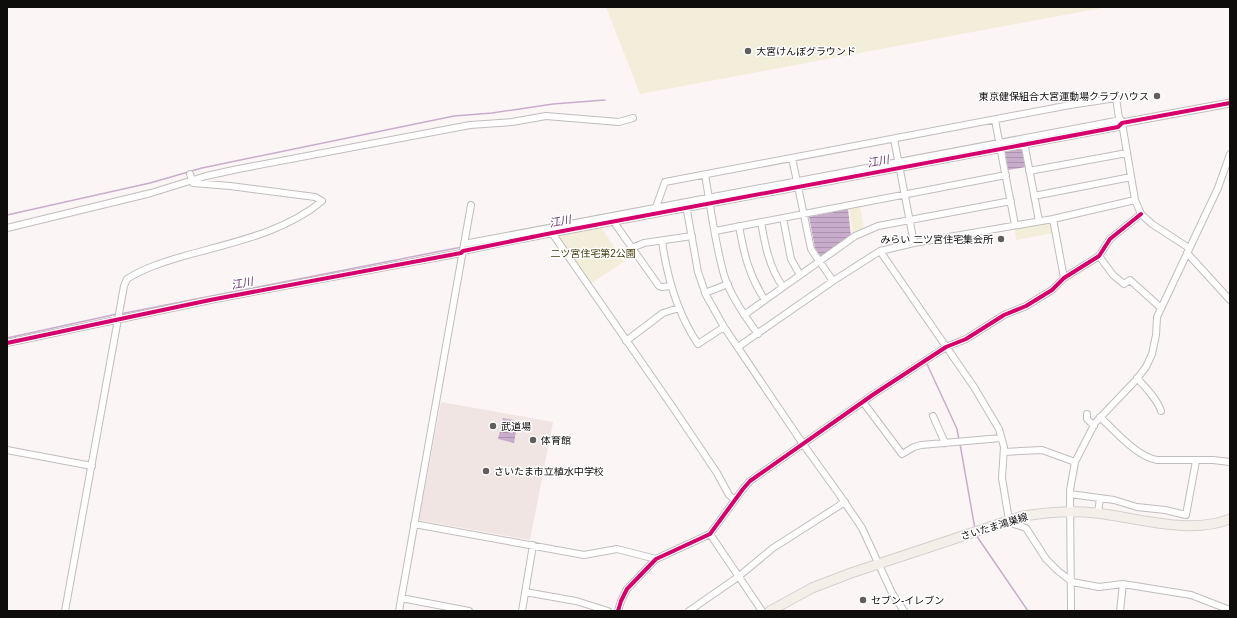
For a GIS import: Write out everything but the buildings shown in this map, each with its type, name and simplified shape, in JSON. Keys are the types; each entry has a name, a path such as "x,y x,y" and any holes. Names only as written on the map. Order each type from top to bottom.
{"main road":[{"name":"さいたま鴻巣線","path":"770,611 812,588 879,563 1008,520 1037,514 1070,511 1098,513 1189,526 1212,525 1230,518"}],"street":[{"path":"656,207 665,182 1116,98 1135,200 1141,214 1188,251 1230,300"},
{"path":"1121,121 1230,103"},
{"path":"7,228 151,193 192,180 280,161 465,126 512,122 546,116 619,122 633,118"},
{"path":"996,120 1015,226"},
{"path":"464,247 1024,141 1118,127 1121,121"},
{"path":"894,139 914,243"},
{"path":"1024,141 1039,222"},
{"path":"1029,171 1127,153"},
{"path":"1071,611 1072,582 1070,494 1075,462 1100,417 1146,367 1152,354 1156,336 1157,317 1218,188 1230,154"},
{"path":"792,158 811,249 833,281"},
{"path":"65,611 118,318 124,286 127,279 132,275 162,262 244,239 282,226 322,201 315,197 230,186 193,184 190,174"},
{"path":"705,175 715,231 726,279 744,315 758,334"},
{"path":"715,231 1006,175"},
{"path":"1034,196 1131,177"},
{"path":"744,315 856,236 878,226 1011,200"},
{"path":"738,346 880,251 914,243 1054,219 1135,200"},
{"path":"399,611 471,205"},
{"path":"464,247 552,233 615,219 656,207 686,205"},
{"path":"686,205 698,272 705,293 724,327 802,444 845,502 862,528 892,593 904,611"},
{"path":"618,611 627,589 656,559 710,534 750,481 863,402 946,347 966,339 1052,290 1064,278 1099,256 1110,239 1141,214"},
{"path":"783,218 791,259 800,275"},
{"path":"615,219 632,248 659,286 662,288 671,286"},
{"path":"1054,219 1064,278"},
{"path":"761,222 771,267 783,287"},
{"path":"739,226 748,267 752,278 765,300"},
{"path":"552,233 674,409 717,473 729,495 735,500"},
{"path":"632,248 644,243 692,236"},
{"path":"662,241 671,286 679,308 698,344 724,327"},
{"path":"7,343 118,318 218,298 461,253 464,247"},
{"path":"880,251 974,387 999,429 1004,452 1002,478 1008,520 1011,523 1026,528 1046,559 1072,582 1099,587 1123,584 1191,595 1230,610"},
{"path":"1099,256 1113,275 1124,284 1130,280 1161,308"},
{"path":"705,293 728,284"},
{"path":"626,341 663,313 679,308"},
{"path":"1137,378 1160,406 1161,411"},
{"path":"863,402 902,454 921,445 1001,438"},
{"path":"1087,414 1087,419 1094,426"},
{"path":"933,416 945,444"},
{"path":"1100,417 1140,454 1149,459 1196,461 1213,460 1230,462"},
{"path":"7,450 92,466"},
{"path":"1004,452 1042,450 1075,462"},
{"path":"1070,494 1114,500 1137,507 1165,510 1186,515 1196,461"},
{"path":"1098,513 1100,498"},
{"path":"689,611 738,577 774,548 845,502"},
{"path":"414,524 584,554 617,549 656,559"},
{"path":"710,534 762,611"},
{"path":"522,611 533,545"},
{"path":"1120,611 1123,584"},
{"path":"525,592 576,602 608,611"},
{"path":"401,598 470,611"}],"shaded area":[{"path":"1023,148 1026,167 1008,170 1005,152"},
{"path":"848,209 851,236 821,257 815,248 809,217"},
{"name":"さいたま市立植水中学校","path":"441,402 553,422 530,540 419,520"},
{"path":"503,418 518,421 514,443 498,439"}],"green space":[{"name":"大宮けんぽグラウンド","path":"606,7 1107,7 640,94"},
{"path":"860,206 864,228 853,234 849,208"},
{"path":"1052,222 1054,233 1016,240 1015,229"},
{"name":"二ツ宮住宅第2公園","path":"601,227 624,262 590,284 555,235"}],"waterway":[{"path":"7,215 150,183 202,168 454,116 492,113 553,104 605,100"},
{"name":"江川","path":"900,165 930,159"},
{"name":"江川","path":"837,177 896,165"},
{"name":"江川","path":"120,314 462,247"},
{"name":"江川","path":"7,338 117,314"},
{"path":"927,364 957,429 959,440"},
{"path":"960,444 975,529"},
{"path":"976,535 1028,611"}],"cycle path":[{"path":"7,343 210,300 461,253 463,251 552,233 1118,127 1122,123 1230,103"},
{"path":"618,611 627,589 656,559 710,534 750,481 874,394 946,347 966,339 1004,315 1026,306 1052,290 1064,278 1099,256 1110,239 1141,214"}],"place":[{"name":"大宮けんぽグラウンド","path":"748,51"},
{"name":"東京健保組合大宮運動場クラブハウス","path":"1157,96"},
{"name":"みらい 二ツ宮住宅集会所","path":"1001,239"},
{"name":"武道場","path":"493,426"},
{"name":"体育館","path":"533,440"},
{"name":"さいたま市立植水中学校","path":"486,471"},
{"name":"セブン-イレブン","path":"863,600"}]}
